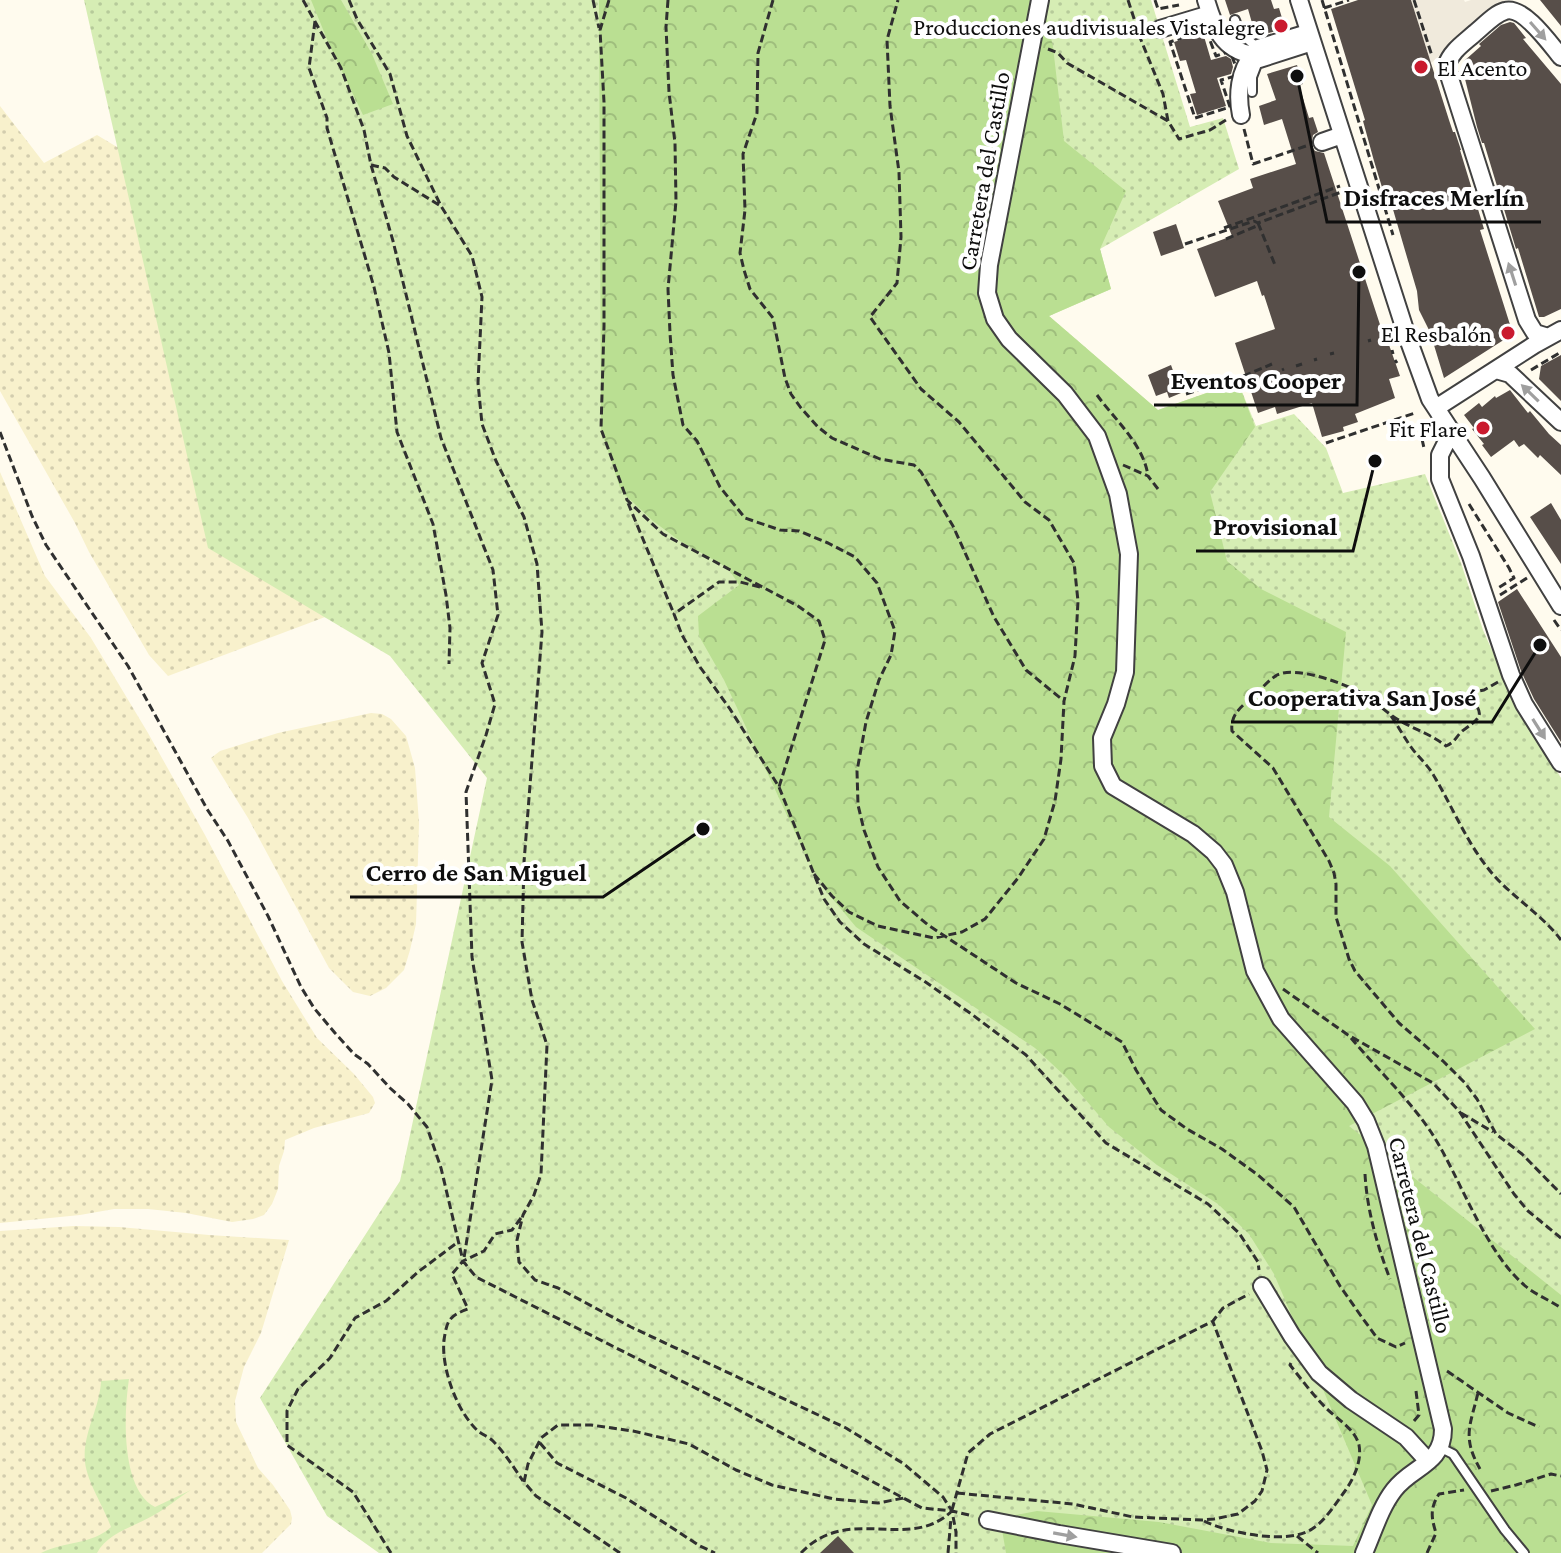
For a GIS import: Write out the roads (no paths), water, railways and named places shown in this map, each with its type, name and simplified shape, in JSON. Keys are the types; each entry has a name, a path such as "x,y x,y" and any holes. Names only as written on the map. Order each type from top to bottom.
{"street":[{"name":"Carretera del Castillo","path":"1040,0 989,265 987,293 995,319 1009,339 1065,394 1097,436 1118,494 1129,554 1125,672 1102,738 1103,766 1113,786 1193,834 1224,865 1235,892 1255,971 1281,1019 1355,1103 1366,1121 1376,1146 1428,1363 1443,1429 1441,1448"},
{"path":"1308,3 1310,37 1425,388 1561,606"},
{"path":"1165,35 1208,7 1216,29 1231,47 1241,53 1253,55 1310,37"},
{"path":"1555,333 1535,333 1530,328 1446,66 1449,57 1473,35 1496,16 1512,10 1529,20 1561,57"},
{"path":"1240,114 1242,75 1253,55"},
{"path":"1322,142 1342,135"},
{"path":"1436,408 1555,333"},
{"path":"1496,370 1510,374 1561,422"},
{"path":"1451,433 1440,455 1440,479 1491,599 1511,675 1524,704 1561,763"},
{"path":"1262,1286 1319,1373 1351,1400 1408,1430 1428,1461"},
{"path":"1402,1481 1408,1430"},
{"path":"1364,1553 1386,1502 1402,1481 1441,1448"},
{"path":"988,1520 1172,1553"}],"lane":[{"path":"1235,20 1239,31 1254,45 1310,37"},
{"path":"1252,92 1252,77 1257,64 1310,37"},
{"path":"1441,1448 1453,1454 1524,1553"}],"place":[{"name":"Producciones audivisuales Vistalegre","path":"1281,26"},
{"name":"El Acento","path":"1421,67"},
{"name":"Disfraces Merlín","path":"1297,76"},
{"name":"Eventos Cooper","path":"1359,272"},
{"name":"El Resbalón","path":"1508,333"},
{"name":"Fit Flare","path":"1483,428"},
{"name":"Provisional","path":"1375,461"},
{"name":"Cooperativa San José","path":"1540,645"},
{"name":"Cerro de San Miguel","path":"703,829"}]}
